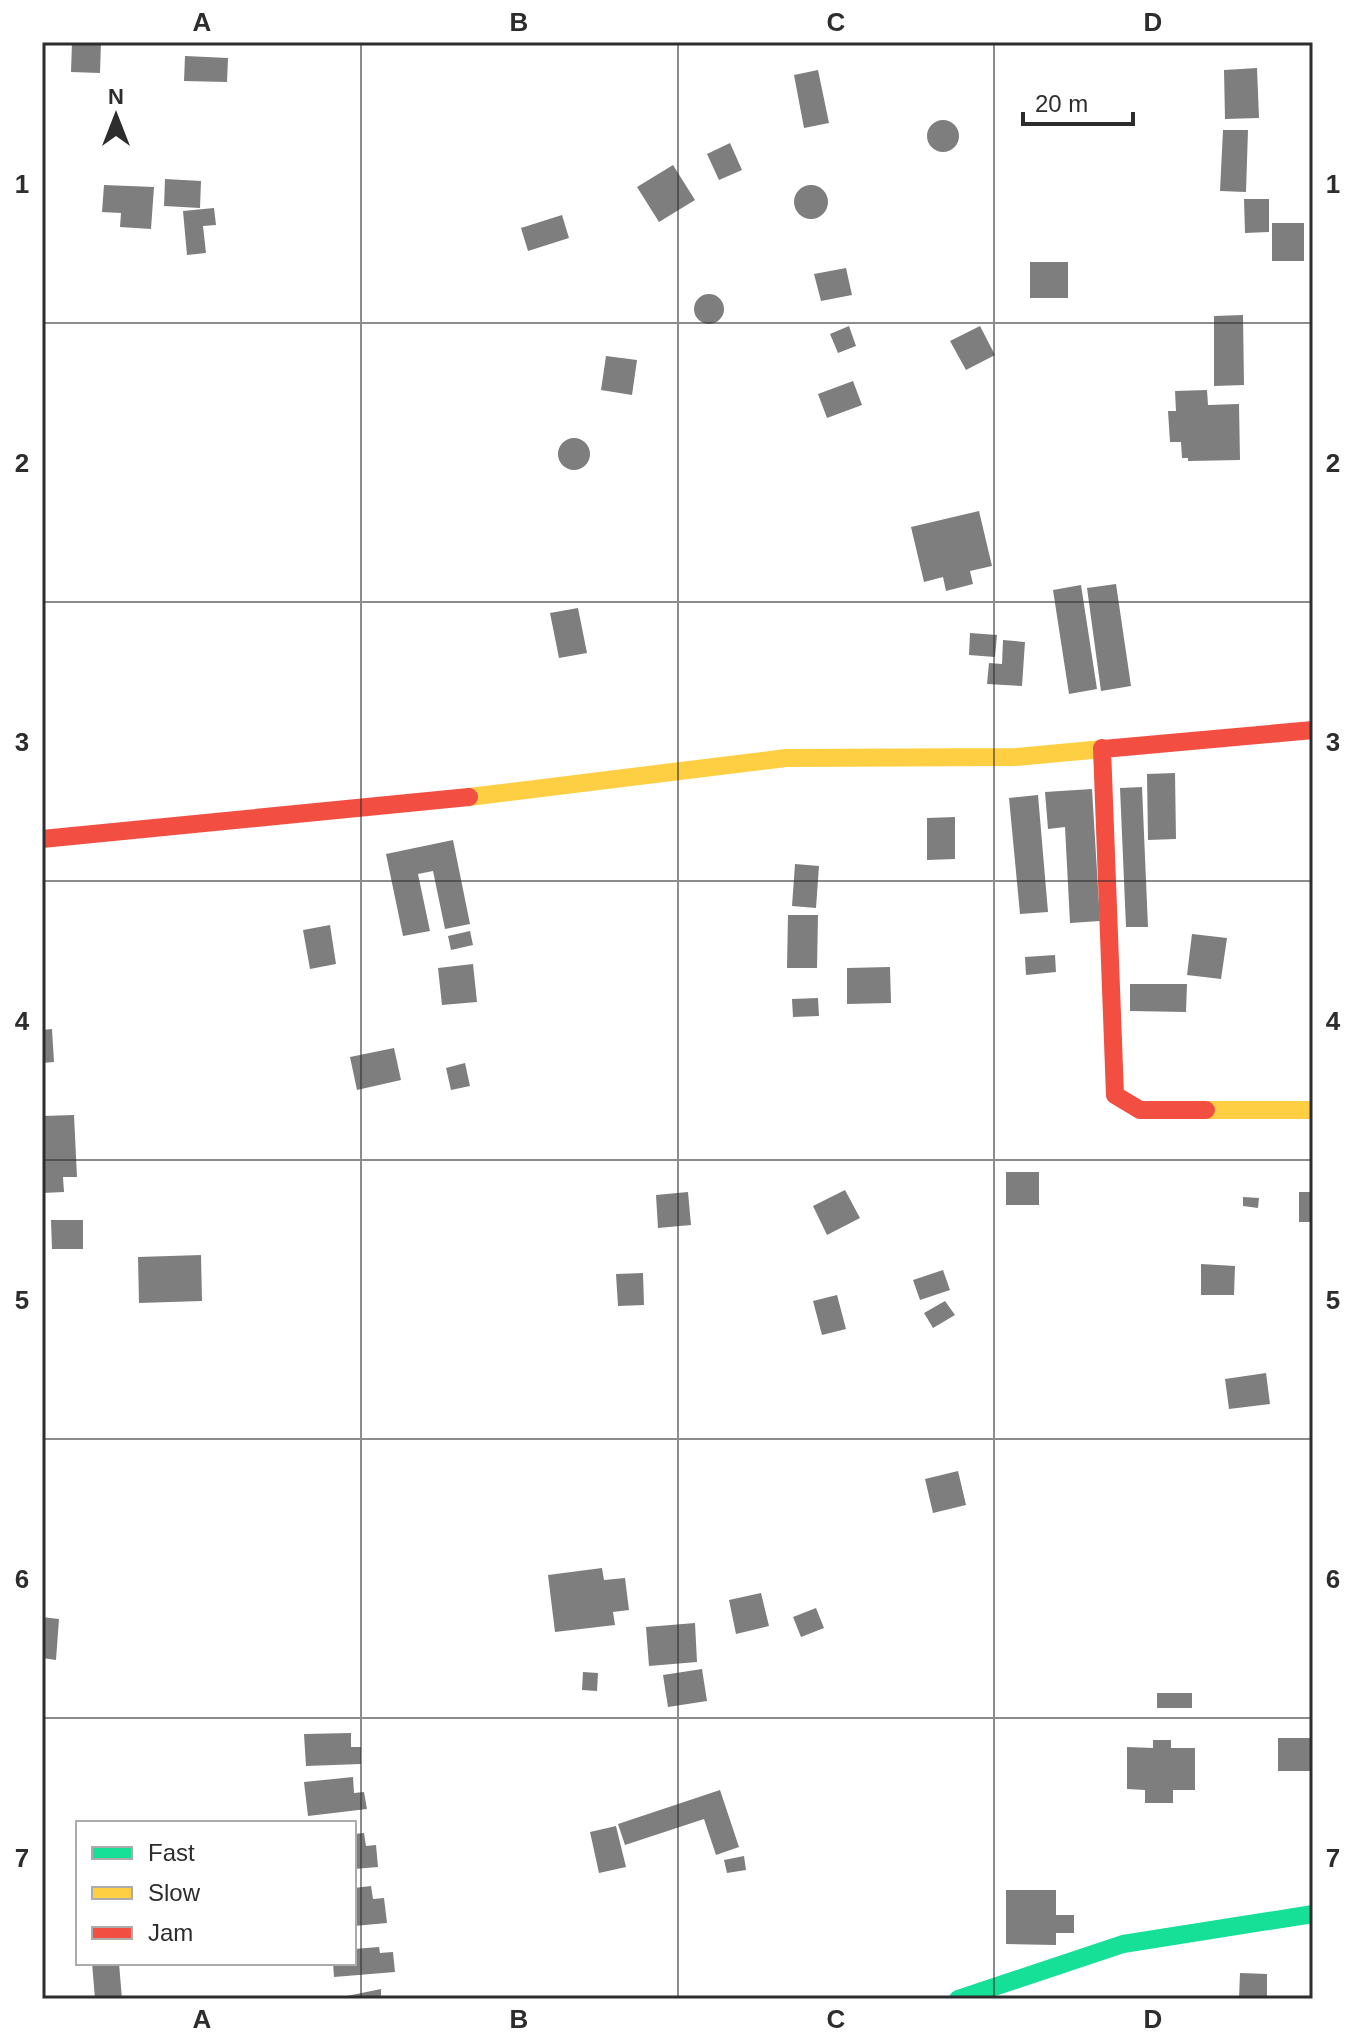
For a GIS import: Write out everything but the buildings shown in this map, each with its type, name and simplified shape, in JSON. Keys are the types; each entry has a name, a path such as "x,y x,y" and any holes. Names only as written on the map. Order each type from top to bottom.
{"street":[{"path":"42,839 545,789 786,758 1016,757 1313,730"},
{"path":"1102,748 1115,1095 1140,1110 1313,1110"},
{"path":"958,1999 1123,1944 1313,1914"}],"traffic: fast":[{"path":"958,1999 1123,1944 1313,1914"}],"traffic: slow":[{"path":"469,797 786,758 1016,757 1103,749"},
{"path":"1206,1110 1313,1110"}],"traffic: jam":[{"path":"1103,749 1313,730"},
{"path":"1102,748 1115,1095 1140,1110 1206,1110"},
{"path":"42,839 469,797"}]}
